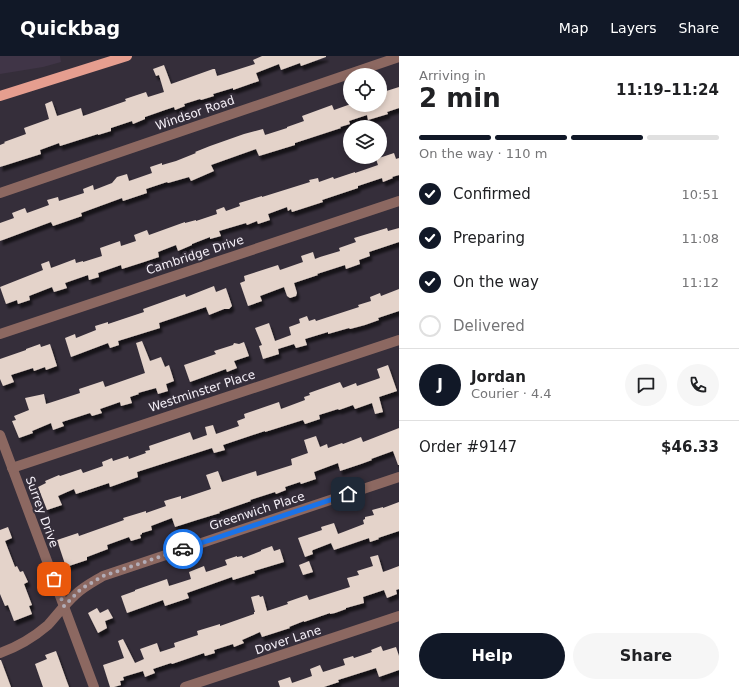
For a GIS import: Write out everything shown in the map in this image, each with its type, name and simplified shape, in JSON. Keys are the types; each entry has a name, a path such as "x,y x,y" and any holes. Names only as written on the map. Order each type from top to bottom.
{"main road":[{"path":"0,96 127,56"}],"street":[{"name":"Windsor Road","path":"0,193 399,57"},
{"name":"Cambridge Drive","path":"0,334 399,201"},
{"name":"Westminster Place","path":"12,468 399,340"},
{"name":"Surrey Drive","path":"0,435 94,687"},
{"name":"Greenwich Place","path":"0,653 25,642 48,624 81,589 111,573 399,477"},
{"name":"Dover Lane","path":"185,687 399,616"}],"shaded area":[{"path":"0,56 60,56 61,62 43,67 0,74"}],"building":[{"path":"262,56 326,57 301,66 300,63 281,70 279,64 256,73 259,81 184,104 185,106 175,110 174,107 165,110 145,117 145,119 133,124 132,121 111,128 111,131 60,146 59,143 40,150 41,154 0,167 0,145 5,143 4,142 26,134 24,128 49,119 45,104 52,101 57,116 81,108 83,116 126,101 125,99 146,92 148,97 164,92 159,75 156,76 153,69 164,65 171,84 213,69 215,69 217,76 255,64 253,60"},
{"path":"399,87 399,108 387,112 387,91"},
{"path":"332,105 334,110 343,107 343,112 387,112 388,114 368,120 367,115 352,120 343,120 343,126 340,127 341,128 295,143 295,145 259,156 256,149 211,165 214,171 191,181 189,177 167,182 146,189 147,193 123,201 122,198 81,213 82,216 53,226 51,222 0,241 0,223 14,218 12,213 25,208 27,213 49,205 47,200 58,197 59,201 84,193 83,189 93,185 94,190 112,183 117,177 127,174 129,181 152,173 150,167 176,161 210,146 244,134 263,129 265,135 287,128 304,121 302,116"},
{"path":"394,153 396,159 399,158 399,175 383,182 382,178 322,200 323,202 292,212 291,209 288,211 287,207 268,214 270,220 258,224 257,221 247,225 246,223 219,231 221,236 210,239 210,237 178,251 176,245 158,252 159,257 122,269 121,265 98,273 99,277 89,280 88,275 65,283 67,288 54,292 52,287 29,296 30,300 18,304 17,300 6,304 0,287 43,270 41,264 49,261 51,268 75,259 76,263 83,262 102,256 100,248 120,241 121,246 136,241 134,235 147,230 149,235 185,222 196,221 217,214 216,210 224,207 226,211 240,206 239,203 310,182 309,180 318,178 319,182 333,177 334,179 378,164 387,164 387,155"},
{"path":"387,228 388,231 399,228 399,242 369,252 370,256 359,260 360,264 346,269 345,265 294,283 297,293 296,296 290,298 287,296 284,287 260,296 262,301 248,306 240,283 245,281 244,276 278,265 280,270 303,262 301,256 313,252 315,259 340,251 339,248 356,242 354,238"},
{"path":"214,286 216,292 226,288 232,306 229,309 224,309 209,315 206,307 159,323 160,328 118,341 119,345 110,348 108,343 71,357 65,338 75,334 76,338 96,330 95,326 108,322 108,324 144,312 143,309 185,294 186,297"},
{"path":"399,289 399,311 378,318 379,320 365,325 328,334 328,332 305,339 307,345 296,348 294,344 278,349 279,354 263,359 259,346 262,345 255,328 269,323 275,341 291,335 289,327 300,323 299,319 307,316 309,321 315,319 316,321 359,307 358,305 371,301 370,297 380,293 381,296"},
{"path":"142,341 150,361 161,357 165,367 169,365 174,381 166,384 168,391 158,394 156,388 138,393 139,394 130,397 132,403 121,406 120,402 100,409 102,413 92,416 90,413 62,422 64,426 53,430 51,423 32,431 33,433 19,438 12,421 16,420 14,416 29,410 25,398 44,394 46,404 80,393 79,389 103,381 105,387 145,373 136,343"},
{"path":"244,342 249,356 234,361 237,368 227,372 226,369 190,382 184,365 216,354 214,351 233,345 234,343 239,344"},
{"path":"40,344 41,347 50,344 57,366 46,370 45,367 34,371 33,368 11,375 14,382 3,386 0,379 0,359"},
{"path":"388,365 397,391 379,397 383,412 375,414 372,403 355,409 353,405 339,410 338,409 319,415 320,419 305,424 303,420 223,445 225,450 214,453 212,448 137,472 138,477 110,487 109,483 76,494 74,489 58,496 62,505 47,510 38,487 46,483 45,481 59,475 60,476 81,469 83,473 103,466 102,462 112,458 113,461 128,456 129,459 146,453 145,451 150,450 149,446 190,432 193,440 207,435 205,427 213,425 216,434 239,426 237,421 245,418 244,414 279,402 281,409 305,400 304,397 310,395 309,393 340,382 343,388 356,383 357,386 380,378 377,369"},
{"path":"399,428 399,465 393,451 340,471 338,463 314,472 316,479 285,487 286,490 276,494 275,492 250,500 251,501 219,512 220,513 175,527 172,518 151,526 152,530 142,533 140,535 141,538 131,541 129,537 107,545 108,549 87,557 87,560 66,567 57,540 78,533 79,536 124,520 123,518 146,511 146,513 166,506 164,501 181,496 181,499 211,489 206,475 218,471 222,482 256,471 257,476 292,465 291,459 308,453 304,440 316,436 320,447 327,444 328,448 361,437 363,442"},
{"path":"399,502 399,531 370,542 369,538 334,550 331,543 313,550 313,554 305,557 298,538 322,530 321,527 334,523 338,534 364,524 363,520 365,517 374,515 372,510 383,508"},
{"path":"8,527 12,538 5,541 15,567 17,566 20,572 23,571 28,582 24,584 32,605 29,606 32,614 14,621 8,605 5,606 0,594 0,530"},
{"path":"272,546 274,551 280,549 284,562 254,571 255,573 233,580 232,577 187,593 189,598 165,606 163,600 127,613 121,596 167,579 169,586 191,579 189,572 204,566 206,572 227,565 225,560 237,556 242,556 243,558"},
{"path":"378,555 383,572 399,566 399,589 396,590 397,594 387,598 384,590 363,597 364,603 335,613 330,613 304,621 289,627 290,628 262,637 260,632 242,640 244,643 234,647 233,644 214,650 215,653 205,656 204,653 153,669 155,673 145,677 143,671 123,677 124,680 120,681 121,685 110,687 103,665 124,658 118,641 123,639 135,663 144,659 140,649 157,643 160,652 175,647 174,643 198,635 197,631 220,624 220,626 254,614 255,612 251,597 259,595 260,597 263,596 267,611 288,604 287,602 307,595 309,600 350,587 347,578 359,575 357,571 373,566 370,557"},
{"path":"309,561 313,572 303,575 299,565"},
{"path":"97,608 100,613 108,609 113,618 105,621 107,628 98,633 88,613"},
{"path":"381,646 383,651 396,647 399,656 399,670 379,677 376,668 338,680 339,682 324,687 280,687 278,681 290,677 292,683 312,676 310,669 320,665 323,672 345,665 343,659 353,656 354,658 372,652 371,650"},
{"path":"56,651 69,687 43,687 35,664 47,659 45,655"},
{"path":"1,660 11,687 0,687"}],"way so far":[{"path":"54,579 64,606 81,589 103,576 183,549"}],"route":[{"path":"183,549 348,494"}]}
